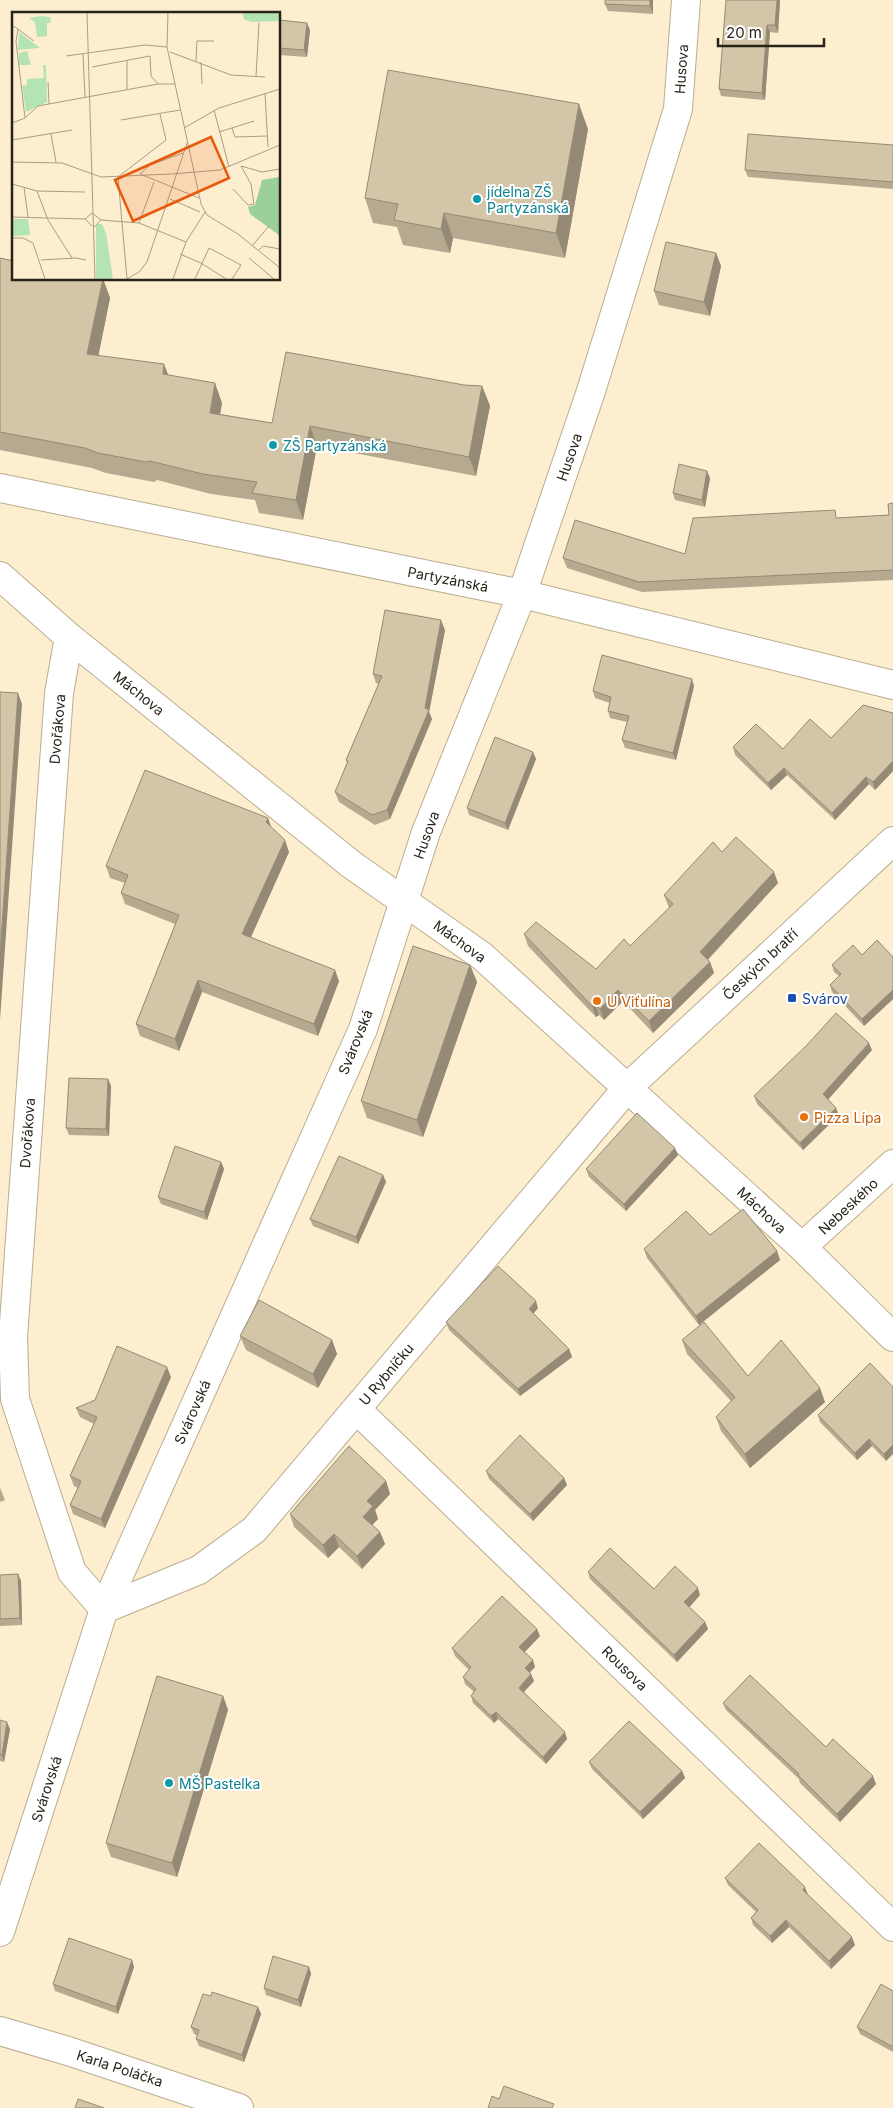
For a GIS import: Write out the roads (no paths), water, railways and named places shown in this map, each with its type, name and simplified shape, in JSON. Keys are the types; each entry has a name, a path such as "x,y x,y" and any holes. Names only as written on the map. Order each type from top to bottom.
{"street":[{"name":"Husova","path":"403,900 426,832 522,594 591,391 678,109 686,0"},
{"name":"Partyzánská","path":"0,488 522,594 893,686"},
{"name":"Máchova","path":"0,576 69,637 352,865 482,956 802,1247 893,1337"},
{"name":"Dvořákova","path":"69,637 59,693 13,1327 15,1399 72,1572 104,1609"},
{"name":"Českých bratří","path":"628,1087 893,841"},
{"name":"Svárovská","path":"0,1932 104,1609 363,1028 403,900"},
{"name":"U Rybníčku","path":"104,1609 199,1570 254,1530 628,1087"},
{"name":"Nebeského","path":"802,1247 893,1164"},
{"name":"Rousova","path":"357,1410 893,1927"},
{"name":"Karla Poláčka","path":"0,2031 78,2054 239,2108"}],"place":[{"name":"jídelna ZŠ Partyzánská","path":"477,199"},
{"name":"ZŠ Partyzánská","path":"273,445"},
{"name":"Svárov","path":"792,998"},
{"name":"U Viťulína","path":"597,1001"},
{"name":"Pizza Lípa","path":"804,1117"},
{"name":"MŠ Pastelka","path":"169,1783"}]}
